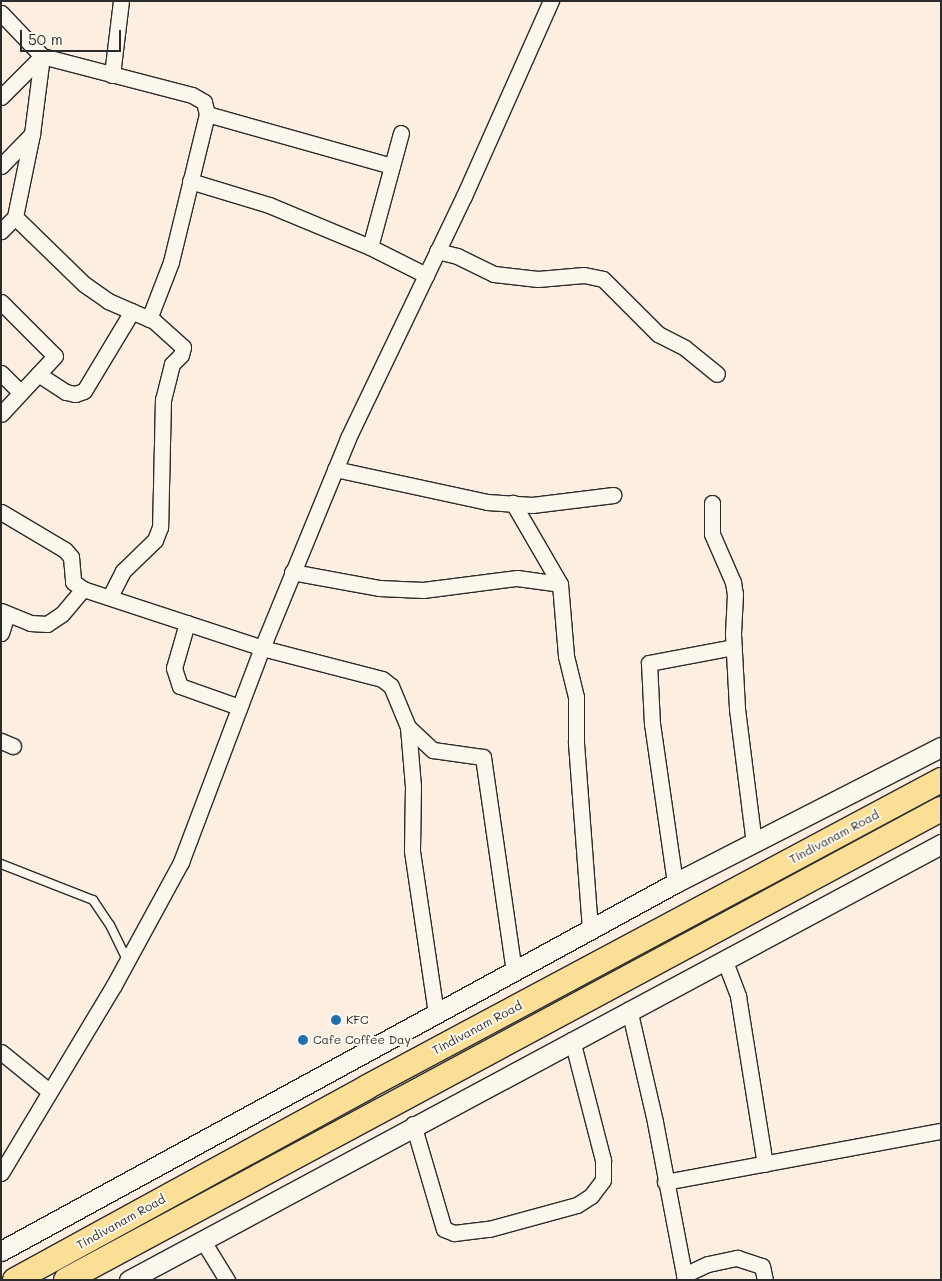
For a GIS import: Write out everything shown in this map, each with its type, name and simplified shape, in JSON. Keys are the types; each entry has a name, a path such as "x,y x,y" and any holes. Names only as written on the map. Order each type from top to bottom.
{"highway":[{"name":"Tindivanam Road","path":"15,1280 367,1087 941,780"},
{"path":"66,1280 941,809"}],"street":[{"path":"112,75 121,1"},
{"path":"1,1173 127,960 182,862 239,707 335,469 551,1"},
{"path":"3,18 42,56 192,95 204,102 207,114 166,280 149,319"},
{"path":"1,97 42,56"},
{"path":"1,231 15,217 32,134 42,56"},
{"path":"207,114 392,166"},
{"path":"370,247 401,133"},
{"path":"1,166 32,134"},
{"path":"190,181 269,205 370,247 426,275"},
{"path":"15,217 84,284 108,301 149,319 167,331 183,347 181,355 172,364 163,399 160,527 155,540 123,571 110,597"},
{"path":"437,251 457,256 494,274 538,278 584,275 603,279 613,286 658,334 685,348 717,374"},
{"path":"1,302 55,356 1,414"},
{"path":"38,374 66,392 75,394 84,391 132,311"},
{"path":"1,373 20,392"},
{"path":"335,469 446,494 514,504 532,505 613,495"},
{"path":"712,503 712,534 734,582 736,594 734,647 737,709 754,843"},
{"path":"514,504 560,584 566,656 576,697 576,743 590,931"},
{"path":"1,512 65,550 71,557 73,582 83,589 262,648 382,680 390,686 408,727 413,786 412,851 436,1014"},
{"path":"292,572 379,588 423,590 517,578 560,584"},
{"path":"1,633 4,612 30,623 47,624 62,614 83,589"},
{"path":"188,624 174,668 180,686 239,707"},
{"path":"675,883 652,724 649,663 734,647"},
{"path":"408,727 433,750 483,757 514,973"},
{"path":"1,1251 514,973 675,883 941,747"},
{"path":"129,1280 414,1124 941,844"},
{"path":"724,959 738,996 765,1164"},
{"path":"629,1009 684,1277 708,1264 737,1258 762,1266 765,1280"},
{"path":"414,1124 444,1229 454,1233 488,1229 577,1205 591,1196 603,1180 603,1160 572,1040"},
{"path":"1,1052 49,1091"},
{"path":"666,1182 941,1131"},
{"path":"203,1240 227,1280"}],"lane":[{"path":"1,864 93,900 110,925 127,960"}],"place":[{"name":"KFC","path":"336,1020"},
{"name":"Cafe Coffee Day","path":"303,1040"}]}
